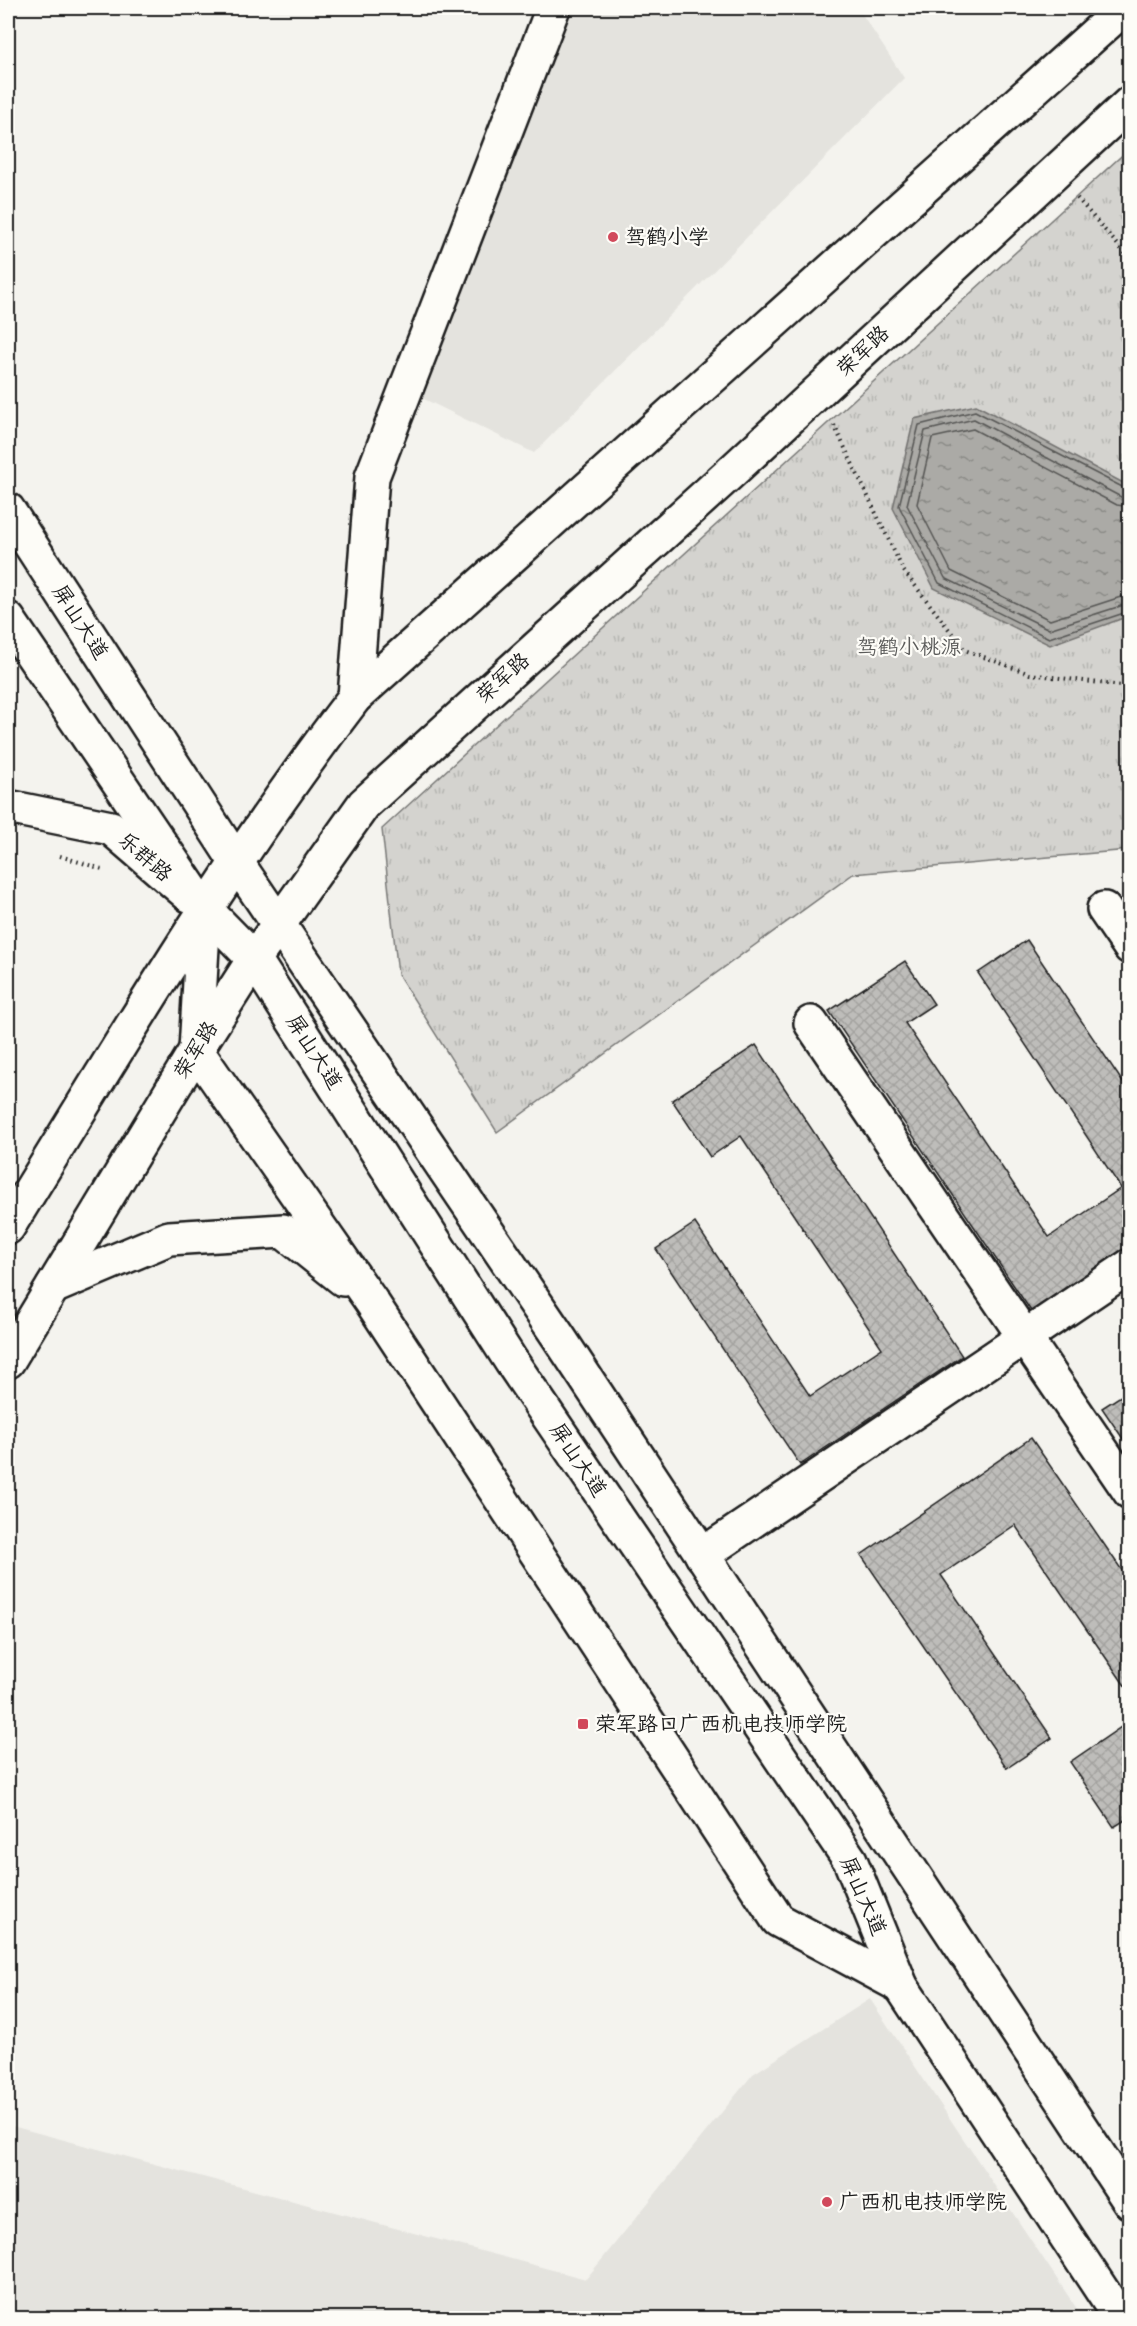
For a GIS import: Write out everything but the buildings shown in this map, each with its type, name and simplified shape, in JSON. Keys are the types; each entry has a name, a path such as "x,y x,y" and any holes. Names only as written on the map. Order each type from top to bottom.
{"main road":[{"path":"355,697 372,477 553,8"},
{"path":"8,1227 204,908 317,747 355,697 1124,8"},
{"name":"荣军路","path":"8,1361 196,1050 254,959 364,804 818,392 1130,103"},
{"name":"屏山大道","path":"8,510 237,863 558,1336 1130,2202"},
{"name":"屏山大道","path":"8,619 204,908 254,959 511,1361 850,1860 901,1986 1120,2319"},
{"name":"乐群路","path":"8,807 111,828 204,908"},
{"path":"204,908 196,1050 371,1301 778,1920 901,1986"},
{"path":"1104,909 1130,947"},
{"path":"811,1023 1130,1492"},
{"path":"53,1287 169,1238 283,1232 371,1301"},
{"path":"702,1555 1130,1266"}],"path":[{"path":"1055,172 1130,259"},
{"path":"818,392 903,570 965,650 1030,674 1130,687"}],"shaded area":[{"name":"驾鹤小学","path":"569,8 858,8 904,78 534,453 416,395"},
{"name":"广西机电技师学院","path":"870,1999 1083,2318 8,2318 8,2125 586,2279 753,2074"}],"green space":[{"name":"驾鹤小桃源","path":"1129,149 1129,850 853,874 497,1132 398,974 382,829"}],"water":[{"path":"976,405 1129,486 1129,616 1050,645 934,588 893,508 914,419"}],"place":[{"name":"驾鹤小学","path":"613,237"},
{"name":"荣军路口广西机电技师学院","path":"583,1724"},
{"name":"广西机电技师学院","path":"827,2202"}]}
